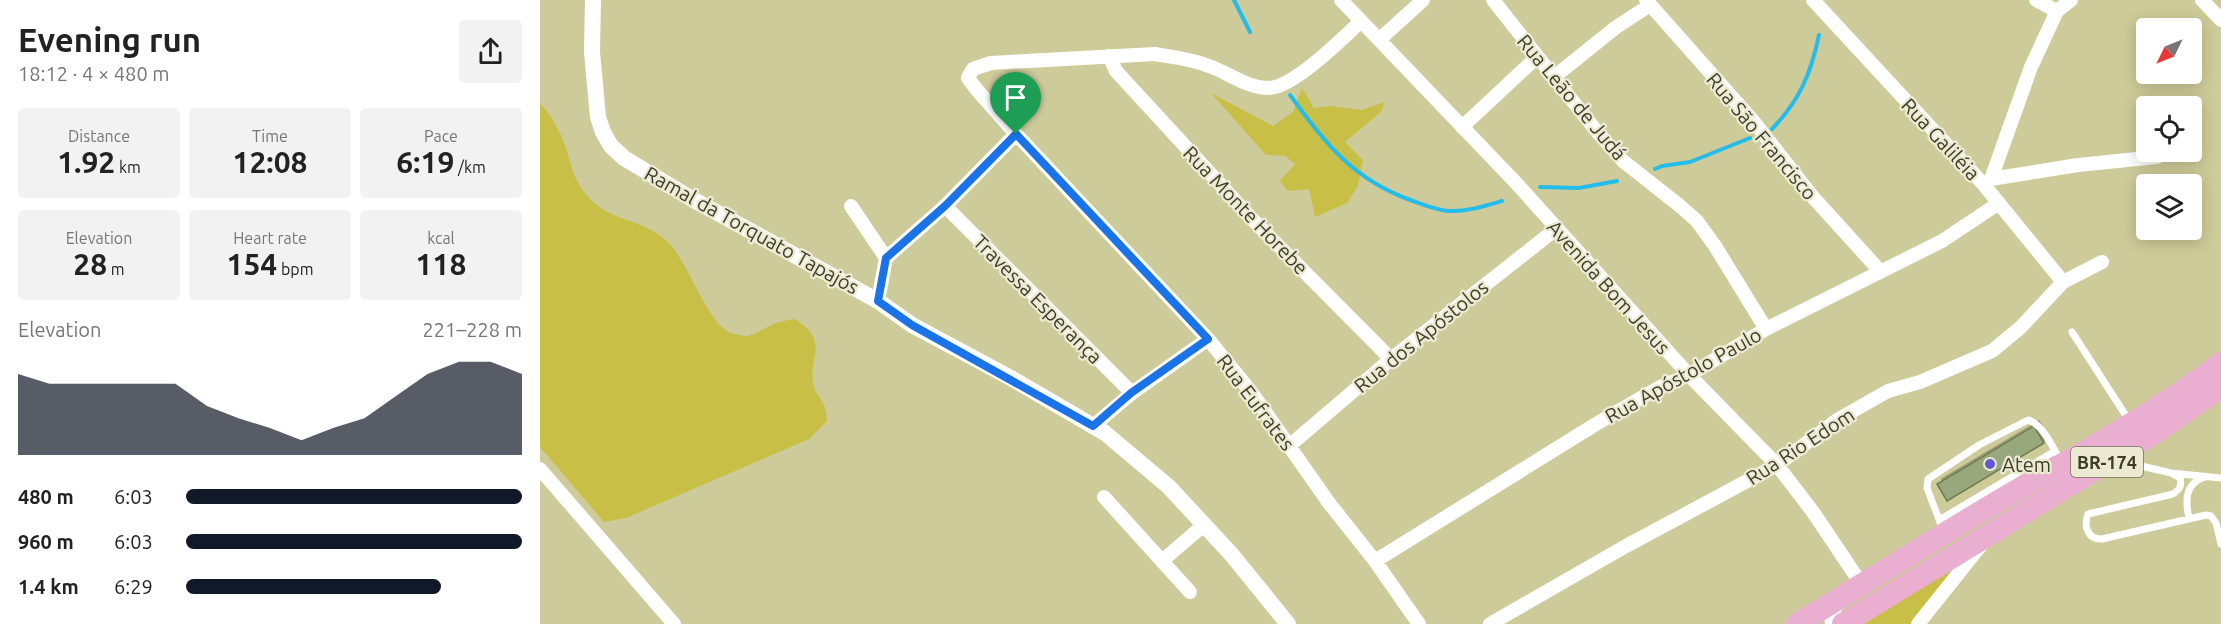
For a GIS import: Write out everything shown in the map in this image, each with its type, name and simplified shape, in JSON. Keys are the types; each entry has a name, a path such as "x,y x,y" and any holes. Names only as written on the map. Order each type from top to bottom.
{"highway":[{"name":"BR-174","path":"1797,624 1862,585 1943,527 2059,458 2132,424 2221,363"},
{"name":"BR-174","path":"1843,624 2158,431 2221,387"}],"street":[{"name":"Ramal da Torquato Tapajós","path":"593,0 592,52 598,117 611,146 624,158 692,199 878,301 912,325 1105,433 1169,487 1204,524 1288,624"},
{"name":"Avenida Bom Jesus","path":"1341,0 1462,127 1689,375 1777,465 1813,512 1862,585"},
{"path":"1380,39 1423,0"},
{"name":"Rua Leão de Judá","path":"1493,0 1594,128 1623,161 1697,221 1766,329"},
{"name":"Rua Galiléia","path":"1813,0 1987,182 1998,203 2063,282"},
{"path":"2036,0 2057,11"},
{"path":"1987,182 2020,92 2057,11 2071,0"},
{"path":"2202,0 2221,20"},
{"path":"1554,77 1648,3"},
{"name":"Rua São Francisco","path":"1648,3 1754,122 1812,196 1880,271"},
{"path":"1110,56 1155,54 1182,58 1209,66 1243,82 1272,88 1302,73 1361,21"},
{"name":"Rua Eufrates","path":"1110,56 1020,60 984,65 973,69 968,75 976,90 1208,339 1252,393 1329,503 1375,561 1419,624"},
{"name":"Rua Monte Horebe","path":"1110,56 1116,71 1253,220 1391,358"},
{"path":"1462,127 1537,57"},
{"path":"878,301 886,258 945,206 1016,134"},
{"path":"1987,182 2078,165 2136,159"},
{"name":"Rua Apóstolo Paulo","path":"1375,561 1660,387 1689,375 1766,329 1942,241 1998,203"},
{"path":"850,206 886,258"},
{"name":"Travessa Esperança","path":"945,206 1131,393"},
{"name":"Rua dos Apóstolos","path":"1289,446 1391,358 1556,229"},
{"name":"Rua Rio Edom","path":"1490,624 1626,546 1777,465 1837,420 1888,391 1920,382 1992,351 2021,327 2063,282 2102,262"},
{"path":"1093,426 1131,393 1208,339"},
{"path":"540,469 674,624"},
{"path":"1104,497 1190,592"},
{"path":"1163,560 1204,524"},
{"path":"1918,624 1971,560 1990,533"},
{"path":"1832,624 1831,616 1842,597"}],"lane":[{"path":"2072,332 2108,391 2132,424"},
{"path":"1943,527 1927,488 1928,479 1979,445 2028,420 2034,422 2059,458"},
{"path":"2111,459 2171,473 2220,480"},
{"path":"2171,473 2180,478 2182,483 2180,490 2173,495 2088,514 2087,528 2091,537 2095,540 2102,539 2206,515 2211,516 2216,523 2221,544"},
{"path":"2189,518 2185,503 2189,488 2198,479 2207,477"}],"shaded area":[{"path":"1302,88 1314,108 1330,106 1361,110 1385,102 1381,112 1345,142 1363,160 1358,186 1347,203 1315,217 1309,189 1288,191 1280,181 1295,164 1285,156 1266,155 1211,93 1273,126 1293,112"},
{"path":"540,103 559,131 574,174 584,192 603,210 647,228 668,242 712,316 720,325 730,333 747,336 776,323 794,319 813,335 815,352 813,379 815,390 825,407 827,421 809,439 626,518 604,522 540,447"},
{"path":"1954,568 1911,624 1855,624"}],"building":[{"name":"Atem","path":"2034,426 2044,443 1947,501 1937,484"}],"waterway":[{"path":"1234,0 1250,32"},
{"path":"1772,129 1790,108 1803,86 1819,35"},
{"path":"1290,95 1342,158 1357,171 1392,192 1430,207 1448,211 1469,210 1502,201"},
{"path":"1655,169 1690,162 1750,138"},
{"path":"1540,187 1579,188 1617,181"}],"place":[{"name":"Atem","path":"1990,464"}],"route":[{"path":"1016,134 1208,339 1131,393 1093,426 1011,378 912,325 878,301 886,258 945,206 1016,134"}]}
